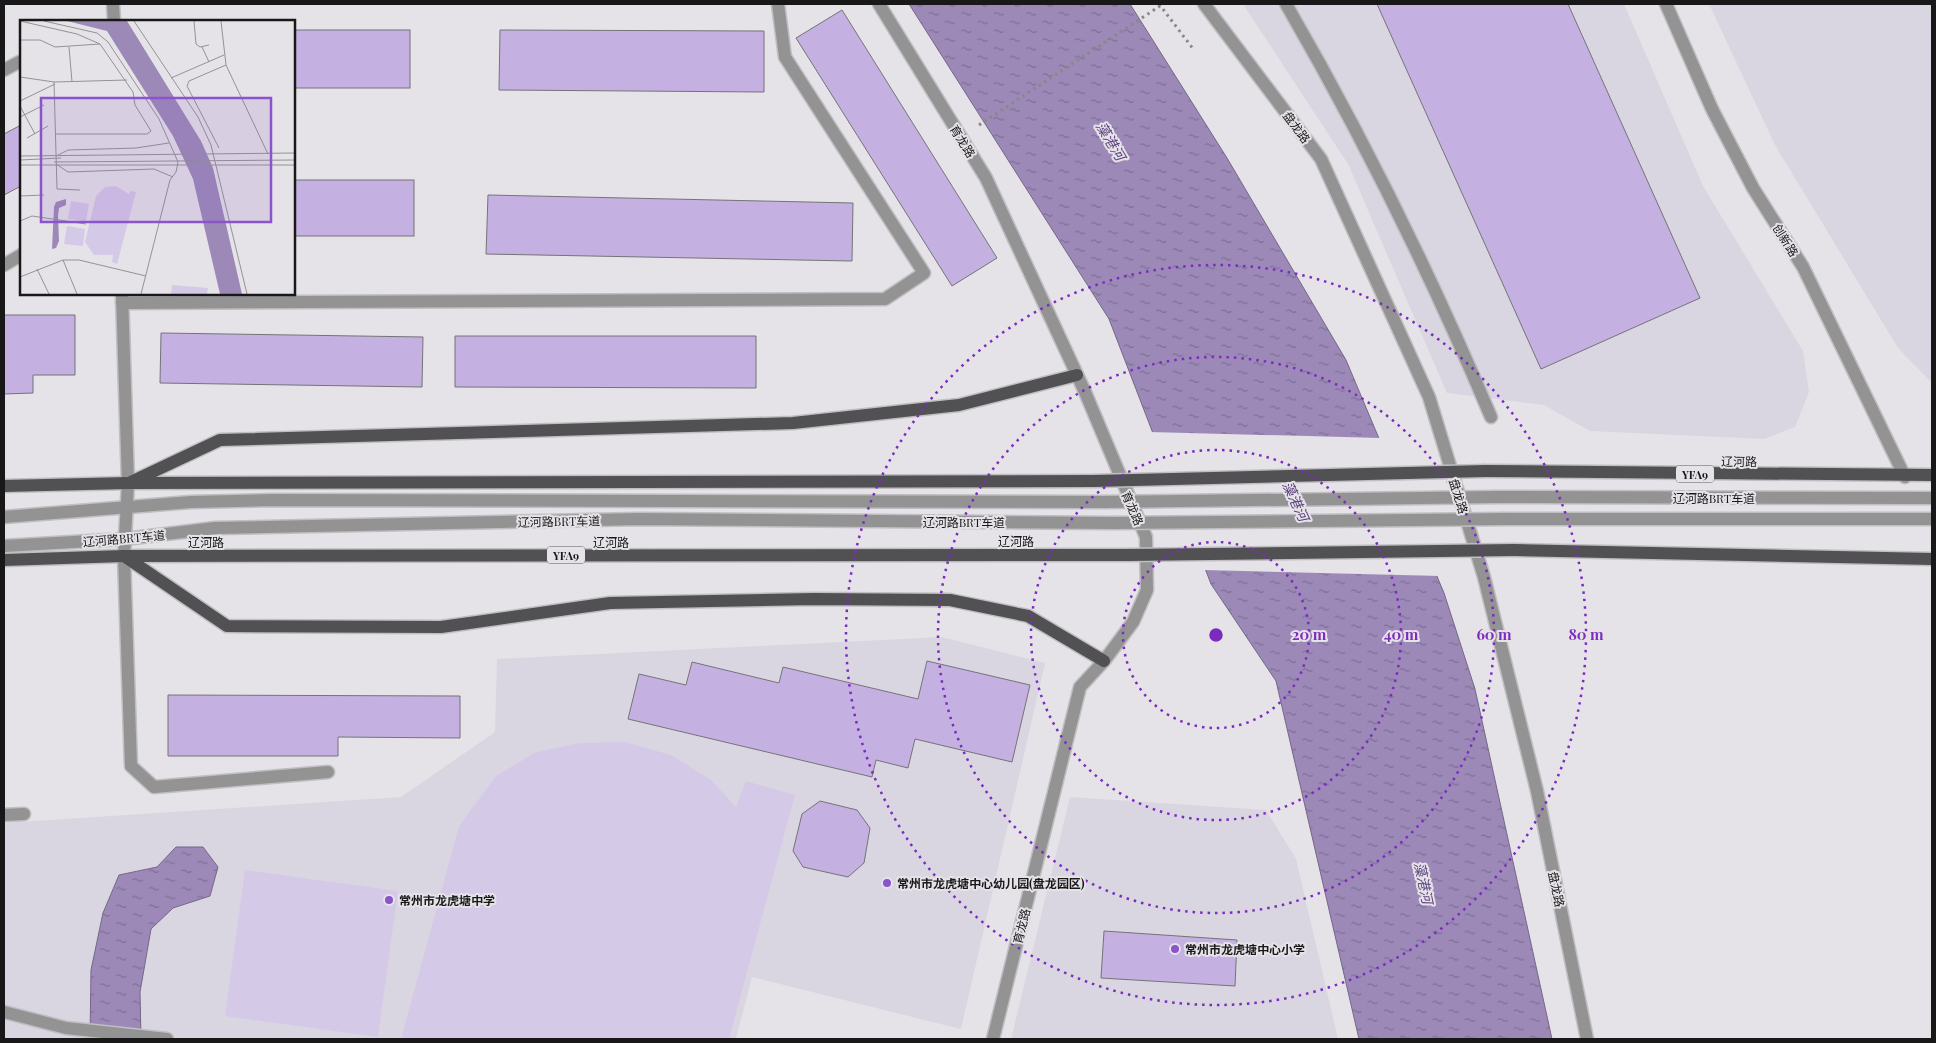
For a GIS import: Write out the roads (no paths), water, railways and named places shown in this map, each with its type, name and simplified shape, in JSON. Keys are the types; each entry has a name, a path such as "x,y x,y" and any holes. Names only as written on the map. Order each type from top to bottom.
{"main road":[{"path":"128,483 220,440 793,423 959,405 1077,375"},
{"name":"辽河路","path":"128,483 1094,481 1485,471 1932,475"},
{"name":"YFA9","path":"4,486 128,483"},
{"name":"辽河路","path":"4,560 124,556 1128,555 1514,550 1932,559"},
{"path":"124,556 227,626 441,627 610,603 813,599 950,600 1028,616 1104,661"}],"street":[{"path":"113,4 114,20"},
{"path":"328,772 154,787 131,766 124,556 128,483 122,298 884,299 924,273 785,57 778,4"},
{"name":"育龙路","path":"878,4 986,178 1077,375 1146,537 1147,590 1133,622 1104,661 1080,687 993,1039"},
{"name":"盘龙路","path":"1204,4 1320,159 1429,397 1484,577 1536,791 1588,1039"},
{"path":"1286,4 1334,88 1442,302 1491,417"},
{"name":"创新路","path":"1666,4 1712,109 1754,188 1802,267 1905,476"},
{"path":"4,70 19,62"},
{"path":"4,265 20,256"},
{"name":"辽河路BRT车道","path":"4,516 191,502 272,500 1105,502 1496,497 1932,498"},
{"name":"辽河路BRT车道","path":"4,546 125,539 214,528 639,519 1115,523 1504,519 1932,519"},
{"path":"4,815 24,814"},
{"path":"4,1012 66,1028 167,1039"}],"water":[{"name":"藻港河","path":"909,4 1130,4 1227,158 1346,360 1444,593 1475,689 1552,1039 1359,1039 1276,681 1211,584 1109,319"},
{"path":"176,847 203,847 218,867 210,896 173,908 151,929 140,992 141,1039 90,1039 91,970 103,913 119,875 157,867"}],"place":[{"name":"常州市龙虎塘中心幼儿园(盘龙园区)","path":"887,883"},
{"name":"常州市龙虎塘中学","path":"389,900"},
{"name":"常州市龙虎塘中心小学","path":"1175,949"}]}
